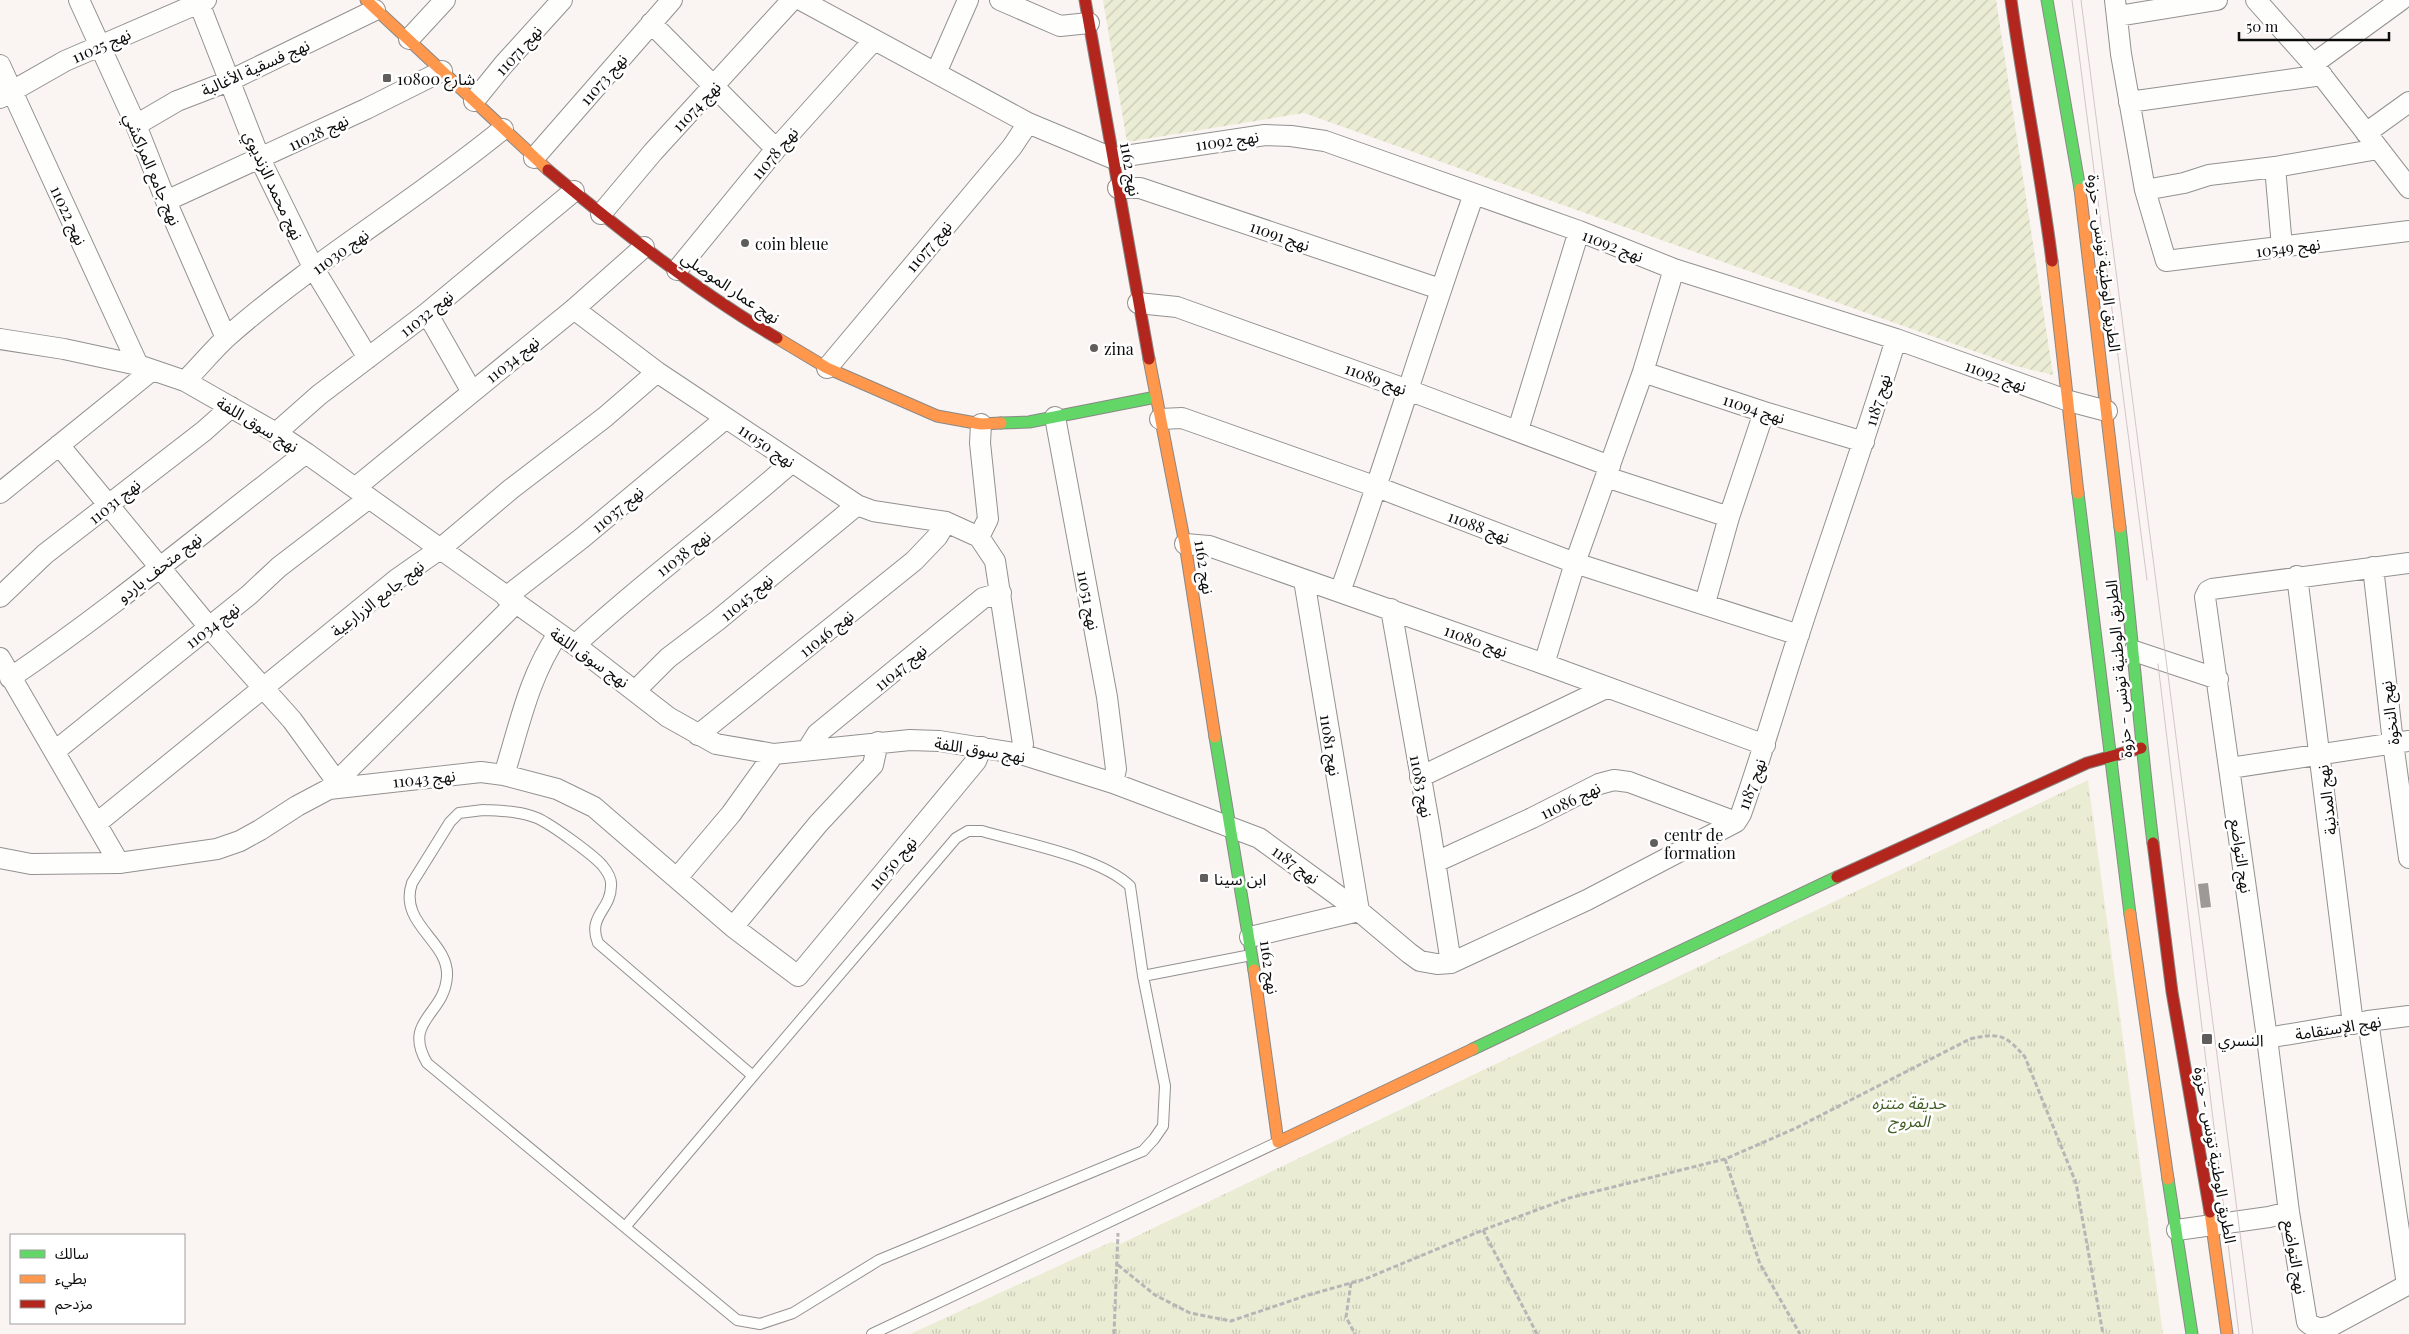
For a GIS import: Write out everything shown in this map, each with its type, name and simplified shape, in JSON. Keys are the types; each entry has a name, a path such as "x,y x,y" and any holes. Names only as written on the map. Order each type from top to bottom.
{"main road":[{"name":"نهج 1162","path":"1085,0 1138,303 1185,544 1228,825 1251,946 1278,1142"},
{"name":"الطريق الوطنية تونس - حزوة","path":"2011,0 2022,78 2046,213 2140,992 2192,1334"},
{"name":"الطريق الوطنية تونس - حزوة","path":"2047,0 2083,206 2134,651 2141,748 2172,992 2212,1225 2228,1334"},
{"name":"نهج عمار الموصلي","path":"370,5 534,158 601,214 744,319 827,368 936,416 981,424 1028,422 1156,397"},
{"path":"1278,1142 1711,936 2087,763 2110,755 2141,748"}],"street":[{"name":"نهج جامع المراكشي","path":"79,0 136,126 166,202 226,338"},
{"path":"408,39 445,0"},
{"name":"نهج 11071","path":"474,102 504,64 562,0"},
{"name":"نهج 11073","path":"534,158 672,0"},
{"name":"نهج 11074","path":"601,214 653,152 792,0"},
{"path":"801,0 1028,123 1112,158"},
{"path":"936,73 968,0"},
{"path":"1000,0 1060,26 1090,23"},
{"path":"2217,0 2116,8 2129,102 2145,190 2184,183 2197,177 2275,167 2372,141 2409,102"},
{"path":"2256,0 2318,70 2409,188"},
{"path":"2129,102 2318,70 2400,0"},
{"name":"نهج 11025","path":"6,95 55,66 98,45 202,1"},
{"name":"نهج محمد الزنديوي","path":"202,1 229,81 260,159 314,269 368,358"},
{"name":"نهج فسقية الأغالبة","path":"136,126 177,101 229,81 370,5"},
{"path":"651,23 776,149"},
{"name":"نهج 11078","path":"677,270 776,149 874,40"},
{"name":"نهج 11022","path":"0,65 6,95 145,368"},
{"name":"نهج 11028","path":"166,202 442,71"},
{"name":"نهج 11077","path":"827,368 1012,147 1028,123"},
{"name":"نهج 11030","path":"185,381 226,338 314,269 465,160 503,129"},
{"name":"نهج 11092","path":"1112,158 1265,135 1325,141 1579,231 1674,269 1896,339 2069,401 2107,411"},
{"path":"2275,167 2282,248"},
{"name":"نهج 11091","path":"1118,188 1140,188 1440,289"},
{"name":"نهج 10549","path":"2145,190 2166,261 2409,231"},
{"name":"نهج 11032","path":"276,433 319,394 427,313 574,191"},
{"path":"1340,592 1377,488 1440,289 1474,194"},
{"path":"1518,430 1579,231"},
{"name":"نهج 11034","path":"54,751 249,595 472,392 574,309 644,247"},
{"path":"1544,664 1575,563 1643,372 1674,269"},
{"name":"نهج 11089","path":"1138,303 1177,308 1408,390 1518,430 1608,472 1729,517"},
{"name":"نهج 11050","path":"574,309 657,372 857,504 873,512 946,522 979,537"},
{"path":"427,313 472,392"},
{"name":"نهج سوق اللفة","path":"1,337 64,348 145,368 185,381 231,407 306,453 575,645 636,690 668,717 716,744 774,754 910,740 982,747 1021,754 1113,783 1228,825"},
{"name":"نهج 1187","path":"1228,825 1259,838 1359,911 1420,961 1437,964 1451,962 1588,900 1736,822 1741,814 1765,745 1896,339"},
{"path":"0,493 59,446 145,368"},
{"name":"نهج جامع الزرارعية","path":"97,823 263,690 397,579 440,549 511,489 605,417 657,372"},
{"name":"نهج 11094","path":"1643,372 1764,412 1864,442"},
{"name":"نهج 11031","path":"0,598 45,554 204,431 231,407"},
{"path":"1704,604 1729,517 1764,412"},
{"name":"نهج 11051","path":"1055,417 1107,697 1116,770 1113,783"},
{"name":"نهج 11037","path":"333,785 510,600 726,418"},
{"name":"نهج 11088","path":"1160,419 1182,418 1377,488 1575,563 1799,635"},
{"path":"981,424 980,443 988,519 979,537 995,561 1024,744 1021,754"},
{"path":"59,446 208,627 298,728 333,785"},
{"name":"نهج متحف باردو","path":"10,678 54,648 160,568 306,453"},
{"name":"نهج 11038","path":"575,645 660,570 742,506 792,462"},
{"name":"نهج 11045","path":"636,690 668,658 718,620 857,504"},
{"name":"نهج 11046","path":"698,735 914,561 937,537 946,522"},
{"name":"نهج 11080","path":"1185,544 1209,546 1544,664 1765,745"},
{"name":"نهج التواضع","path":"2408,1285 2333,1326 2322,1329 2313,1327 2307,1322 2289,1212 2268,1038 2205,597 2208,591 2297,576 2409,563"},
{"name":"نهج النخوة","path":"2372,567 2401,742 2409,858"},
{"name":"نهج المدنية","path":"2297,576 2360,1022 2408,1285"},
{"name":"نهج 11081","path":"1304,580 1359,911"},
{"name":"نهج 11047","path":"807,750 817,734 983,598 1001,593"},
{"name":"نهج 11083","path":"1390,609 1436,862 1451,962"},
{"path":"504,774 535,675 543,655 558,634"},
{"path":"2134,651 2218,679"},
{"path":"0,658 119,863"},
{"path":"1420,777 1606,688"},
{"path":"734,926 818,824 873,765 878,742"},
{"path":"2230,768 2401,742"},
{"name":"نهج 11050","path":"798,976 976,761 982,747"},
{"path":"677,878 731,814 774,754"},
{"name":"نهج 11043","path":"0,858 31,864 119,863 217,849 240,842 333,785 480,772 504,774 557,789 594,807 734,926 798,976"},
{"name":"نهج 11086","path":"1436,862 1532,818 1599,784 1614,780 1629,782 1736,822"},
{"path":"1251,946 1359,911"},
{"name":"نهج الإستقامة","path":"2268,1038 2360,1022 2409,1016"},
{"path":"2177,1230 2269,1217 2289,1212"}],"lane":[{"path":"624,1227 753,1076 956,838 968,831 982,831 1098,865 1120,876 1130,886 1143,976 1165,1086 1163,1126 1154,1139 1143,1151 879,1260 793,1313 760,1324 737,1320 624,1227 427,1063 419,1049 419,1031 443,992 447,976 440,954 415,919 409,902 409,891 412,883 450,822 458,814 483,810 512,812 536,818 602,864 612,885 608,899 597,916 594,927 598,943 753,1076"},
{"path":"1143,976 1251,946"},
{"path":"872,1334 1278,1142"}],"path":[{"path":"1118,1266 1155,1295 1190,1313 1231,1321 1351,1284 1569,1198 1725,1159 1796,1128 1970,1039 1992,1034 2010,1040 2025,1057 2076,1183 2103,1334"},
{"path":"1725,1159 1760,1264 1800,1334"},
{"path":"1114,1334 1119,1218"},
{"path":"1484,1230 1537,1334"},
{"path":"1351,1284 1346,1317 1355,1334"}],"green space":[{"path":"1103,0 1996,0 2053,375 2016,366 1304,113 1127,142"},
{"name":"حديقة منتزه المروج","path":"2088,780 2163,1334 910,1334 1111,1242 1120,1244"}],"building":[{"path":"2208,883 2211,907 2201,908 2198,884"}],"tram line":[{"path":"2072,0 2147,580"},
{"path":"2081,0 2253,1334"},
{"path":"2158,664 2239,1334"}],"traffic: fast":[{"path":"2047,0 2080,189"},
{"path":"1001,423 1029,422 1156,397"},
{"path":"2078,493 2130,914"},
{"path":"2120,527 2153,843"},
{"path":"1215,737 1254,970"},
{"path":"1473,1049 1837,877"},
{"path":"2168,1179 2192,1334"}],"traffic: slow":[{"path":"366,0 548,170"},
{"path":"2080,189 2120,527"},
{"path":"2052,261 2078,493"},
{"path":"777,338 827,368 937,416 981,424 1001,423"},
{"path":"1149,359 1185,544 1215,737"},
{"path":"2130,914 2168,1179"},
{"path":"1254,970 1278,1142 1473,1049"},
{"path":"2210,1212 2227,1334"}],"traffic: jam":[{"path":"1085,0 1149,359"},
{"path":"2011,0 2052,261"},
{"path":"548,170 631,237 689,280 718,301 777,338"},
{"path":"1837,877 2087,763 2141,748"},
{"path":"2153,843 2172,992 2210,1212"}],"place":[{"name":"10800 شارع","path":"387,78"},
{"name":"coin bleue","path":"745,243"},
{"name":"zina","path":"1094,348"},
{"name":"centr de formation","path":"1654,843"},
{"name":"ابن سينا","path":"1204,878"},
{"name":"النسري","path":"2207,1039"}]}
